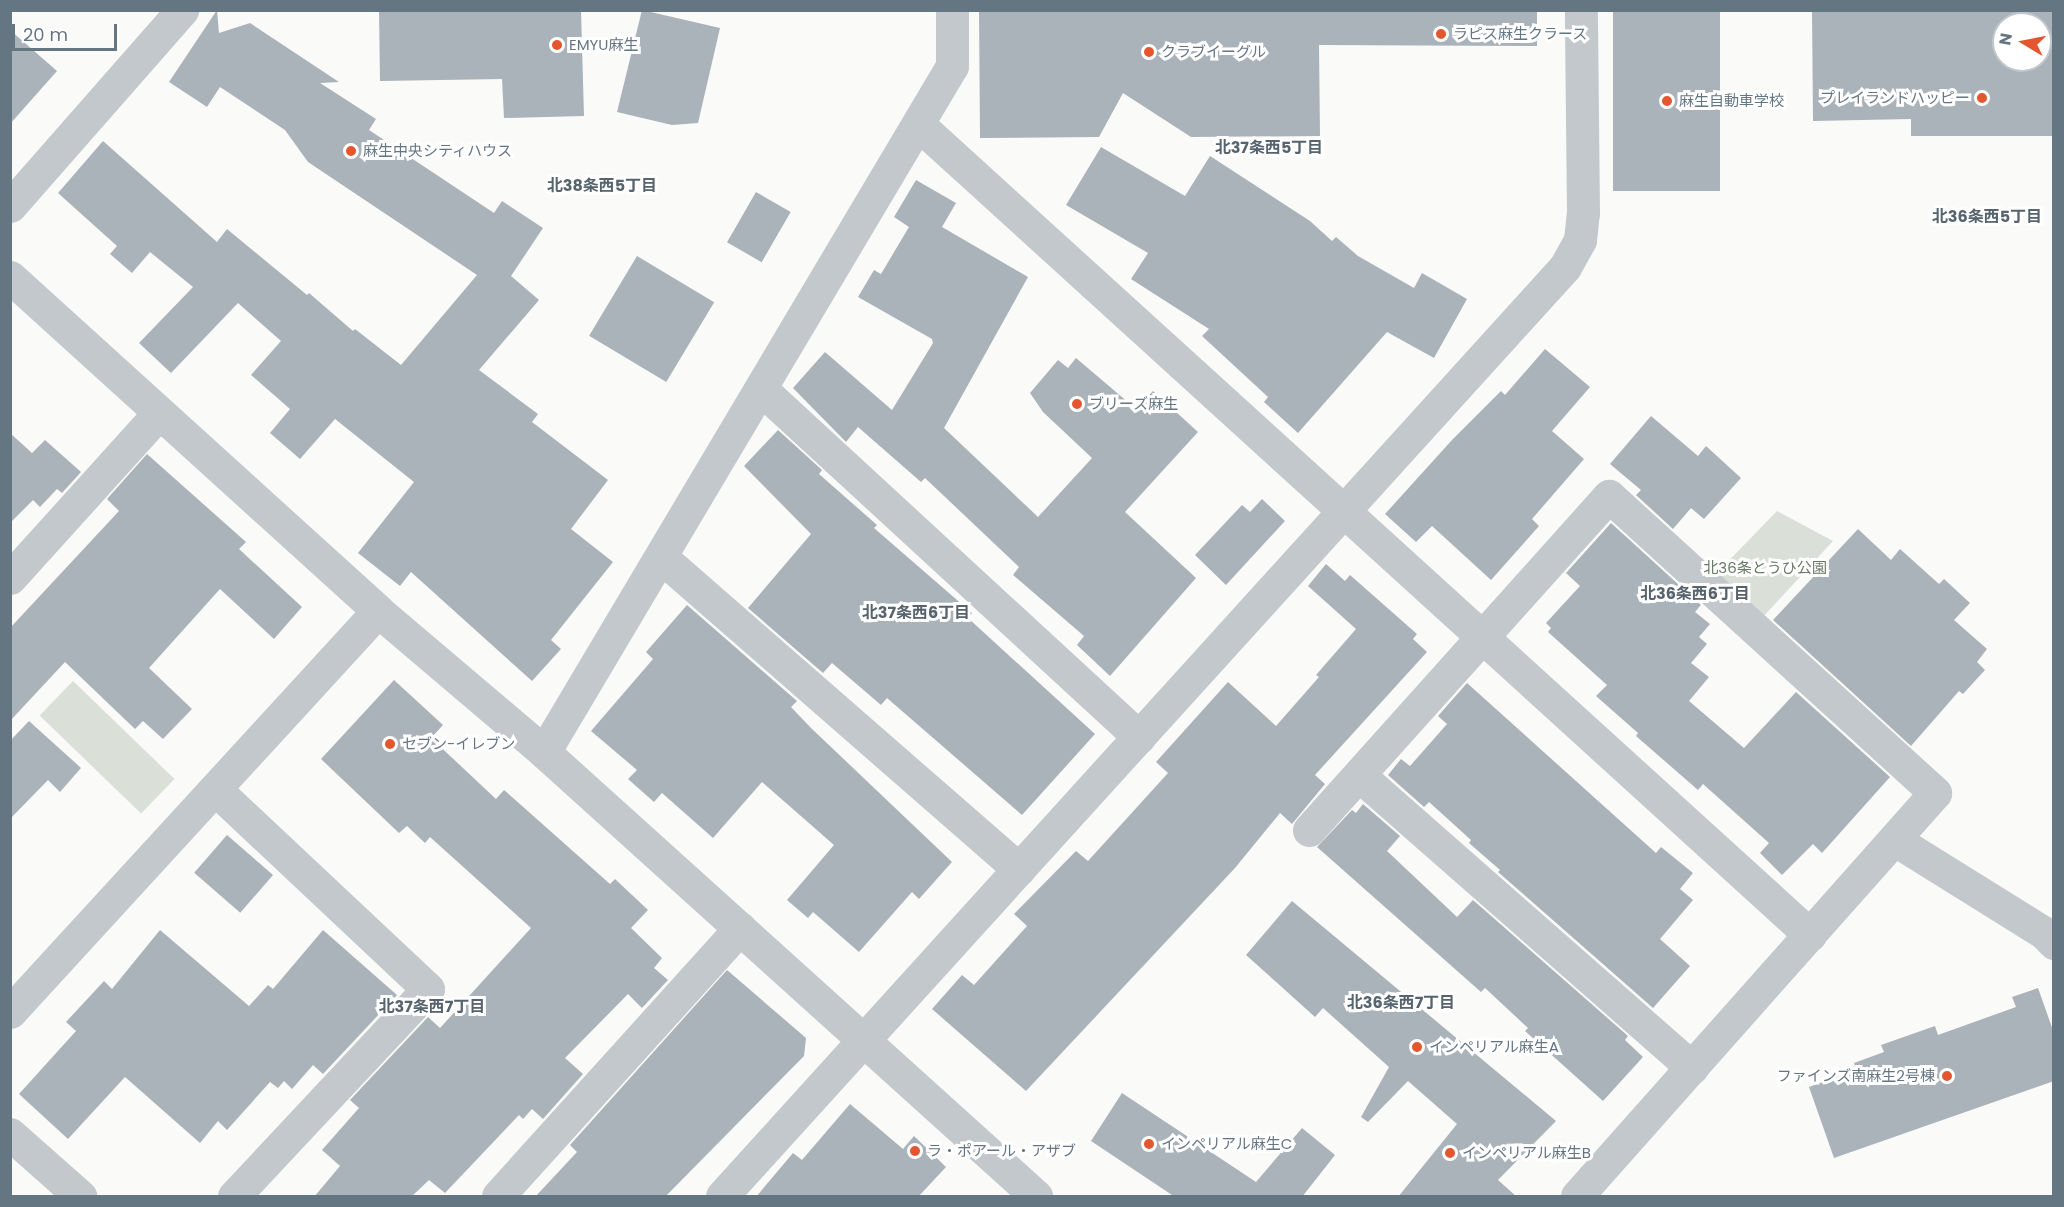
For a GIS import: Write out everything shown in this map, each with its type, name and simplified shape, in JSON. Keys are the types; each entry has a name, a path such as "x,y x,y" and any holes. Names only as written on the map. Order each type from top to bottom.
{"street":[{"path":"10,206 182,10"},
{"path":"544,753 920,125 952,66 952,10"},
{"path":"722,1197 1566,267 1580,240 1581,10"},
{"path":"920,125 1342,512 1810,935"},
{"path":"10,277 378,611 544,753 1036,1197"},
{"path":"761,389 1139,737"},
{"path":"10,578 159,413"},
{"path":"1309,830 1360,776 1480,636 1609,496 1935,793 1577,1197"},
{"path":"661,557 1018,869"},
{"path":"10,1012 378,611"},
{"path":"1360,776 1692,1068"},
{"path":"215,789 428,989 234,1197"},
{"path":"1895,840 2043,932 2054,943"},
{"path":"498,1197 740,928"},
{"path":"10,1134 80,1197"}],"green space":[{"name":"北36条とうひ公園","path":"1777,511 1833,541 1763,617 1714,576"},
{"path":"73,681 174,779 141,813 40,716"}],"building":[{"path":"217,10 219,33 250,23 339,82 320,83 376,119 369,130 494,213 502,201 543,228 511,276 539,300 479,370 538,414 532,422 608,480 571,529 613,562 551,640 561,649 532,681 411,572 400,586 358,553 414,482 335,419 300,459 270,433 290,409 251,375 281,341 238,303 171,373 139,343 193,287 150,252 132,273 110,254 117,246 58,193 103,141 217,242 227,229 307,295 309,293 353,331 355,329 401,365 477,275 308,162 285,130 220,87 207,107 169,82"},
{"path":"379,10 581,10 584,116 504,118 502,79 380,81"},
{"path":"642,10 720,28 698,123 672,125 617,112"},
{"name":"クラブイーグル","path":"979,10 1537,10 1537,46 1319,45 1320,136 1191,137 1123,93 1099,137 980,138"},
{"name":"麻生自動車学校","path":"1613,10 1720,10 1720,191 1613,191"},
{"path":"1812,10 2054,10 2054,136 1911,136 1911,119 1813,121"},
{"path":"10,30 57,71 10,124"},
{"path":"1101,147 1185,196 1210,156 1310,221 1332,241 1336,237 1358,256 1414,288 1422,273 1467,299 1434,358 1387,332 1298,433 1264,402 1268,397 1202,336 1209,329 1131,279 1148,253 1066,205"},
{"path":"916,180 956,203 942,227 1028,277 944,428 1038,517 1092,458 1043,412 1030,393 1058,360 1068,368 1076,358 1136,409 1153,391 1198,432 1125,512 1196,578 1110,676 1077,645 1084,636 1013,575 1019,567 925,478 921,482 858,427 846,442 793,388 825,352 892,410 933,343 932,339 858,297 874,270 881,274 909,227 894,217"},
{"path":"756,192 791,212 762,262 727,242"},
{"path":"637,256 714,302 666,382 589,336"},
{"path":"1545,349 1590,387 1552,431 1584,459 1532,519 1539,526 1491,580 1432,526 1416,542 1385,514 1452,440 1501,391 1505,395"},
{"path":"1651,416 1698,456 1706,446 1741,478 1704,519 1691,508 1673,529 1636,495 1641,490 1610,464"},
{"path":"778,430 822,470 819,474 877,525 874,528 972,613 968,618 1095,734 1022,815 887,698 881,705 832,663 823,673 748,608 811,534 744,466"},
{"path":"10,433 32,453 45,440 81,472 62,493 57,489 40,507 33,500 10,523"},
{"path":"147,454 246,542 239,549 302,607 274,639 220,589 149,668 192,709 163,739 143,721 135,729 65,662 10,721 10,628 119,511 107,499"},
{"path":"1262,499 1285,521 1226,585 1195,555 1242,505 1250,512"},
{"path":"1611,523 1701,605 1695,612 1710,624 1699,637 1707,644 1691,663 1709,677 1689,701 1744,748 1796,692 1890,777 1822,853 1813,844 1782,875 1760,853 1769,843 1703,784 1698,790 1636,736 1638,733 1596,696 1607,685 1548,632 1551,628 1546,623 1580,586 1566,573"},
{"path":"1858,529 1891,560 1900,549 1939,584 1944,579 1970,603 1954,620 1987,649 1977,662 1985,670 1963,694 1959,691 1911,746 1773,620"},
{"path":"1326,564 1345,581 1350,575 1417,634 1413,639 1427,652 1315,775 1325,784 1292,824 1280,813 1235,868 1026,1091 932,1009 962,975 974,985 1027,926 1014,914 1076,851 1088,861 1168,773 1156,762 1228,682 1276,726 1319,677 1316,675 1356,629 1308,586"},
{"path":"687,605 797,701 791,707 811,728 952,862 919,899 912,892 859,952 813,912 808,918 787,900 834,845 762,782 713,838 662,793 654,802 628,779 637,770 591,731 653,659 646,652"},
{"path":"394,680 443,725 431,738 496,799 504,790 610,884 615,879 648,910 631,928 662,958 654,968 668,980 642,1008 628,994 565,1058 583,1074 543,1119 532,1109 523,1119 519,1115 445,1193 429,1180 411,1197 314,1197 340,1166 322,1150 359,1108 350,1100 428,1017 440,1028 531,928 430,837 425,843 407,826 399,833 321,759"},
{"path":"1467,683 1656,853 1661,847 1693,873 1680,889 1693,900 1660,939 1690,966 1653,1008 1498,872 1500,870 1469,843 1471,840 1429,802 1424,807 1388,775 1401,759 1410,766 1447,724 1438,716"},
{"path":"29,721 81,768 60,792 48,780 10,819 10,741"},
{"path":"1363,804 1400,836 1387,851 1457,917 1473,900 1628,1036 1625,1040 1643,1057 1603,1101 1525,1031 1528,1028 1485,988 1481,992 1317,847 1352,810 1356,813"},
{"path":"227,835 273,875 240,913 194,873"},
{"name":"インペリアル麻生A","path":"1292,901 1556,1121 1498,1180 1517,1197 1398,1197 1457,1124 1408,1081 1368,1122 1361,1117 1389,1067 1323,1008 1315,1017 1246,955"},
{"path":"160,930 249,1006 268,985 273,989 323,930 397,995 323,1074 313,1065 292,1089 284,1081 278,1088 270,1082 227,1130 218,1121 200,1143 125,1077 68,1139 19,1094 76,1031 66,1022 104,981 112,989"},
{"path":"727,970 806,1038 804,1056 665,1197 535,1197 577,1152 570,1145"},
{"name":"ファインズ南麻生2号棟","path":"2038,988 2054,1033 2054,1081 1834,1158 1809,1087 1856,1070 1854,1063 1884,1052 1881,1045 1935,1026 1938,1035 2016,1007 2012,997"},
{"name":"インペリアル麻生C","path":"1122,1093 1256,1182 1302,1128 1335,1155 1302,1197 1175,1197 1091,1141"},
{"path":"850,1104 903,1149 914,1136 946,1167 918,1197 756,1197 793,1153 802,1160"}],"place":[{"name":"ラピス麻生クラース","path":"1441,34"},
{"name":"EMYU麻生","path":"557,45"},
{"name":"クラブイーグル","path":"1149,52"},
{"name":"プレイランドハッピー","path":"1982,98"},
{"name":"麻生自動車学校","path":"1667,101"},
{"name":"麻生中央シティハウス","path":"351,151"},
{"name":"ブリーズ麻生","path":"1077,404"},
{"name":"セブン-イレブン","path":"390,744"},
{"name":"インペリアル麻生A","path":"1417,1047"},
{"name":"ファインズ南麻生2号棟","path":"1947,1076"},
{"name":"インペリアル麻生C","path":"1149,1144"},
{"name":"ラ・ポアール・アザブ","path":"915,1151"},
{"name":"インペリアル麻生B","path":"1450,1153"}],"district":[{"name":"北37条西5丁目","path":"1269,148"},
{"name":"北38条西5丁目","path":"602,186"},
{"name":"北36条西5丁目","path":"1987,217"},
{"name":"北36条西6丁目","path":"1695,594"},
{"name":"北37条西6丁目","path":"916,613"},
{"name":"北36条西7丁目","path":"1401,1003"},
{"name":"北37条西7丁目","path":"432,1007"}]}
